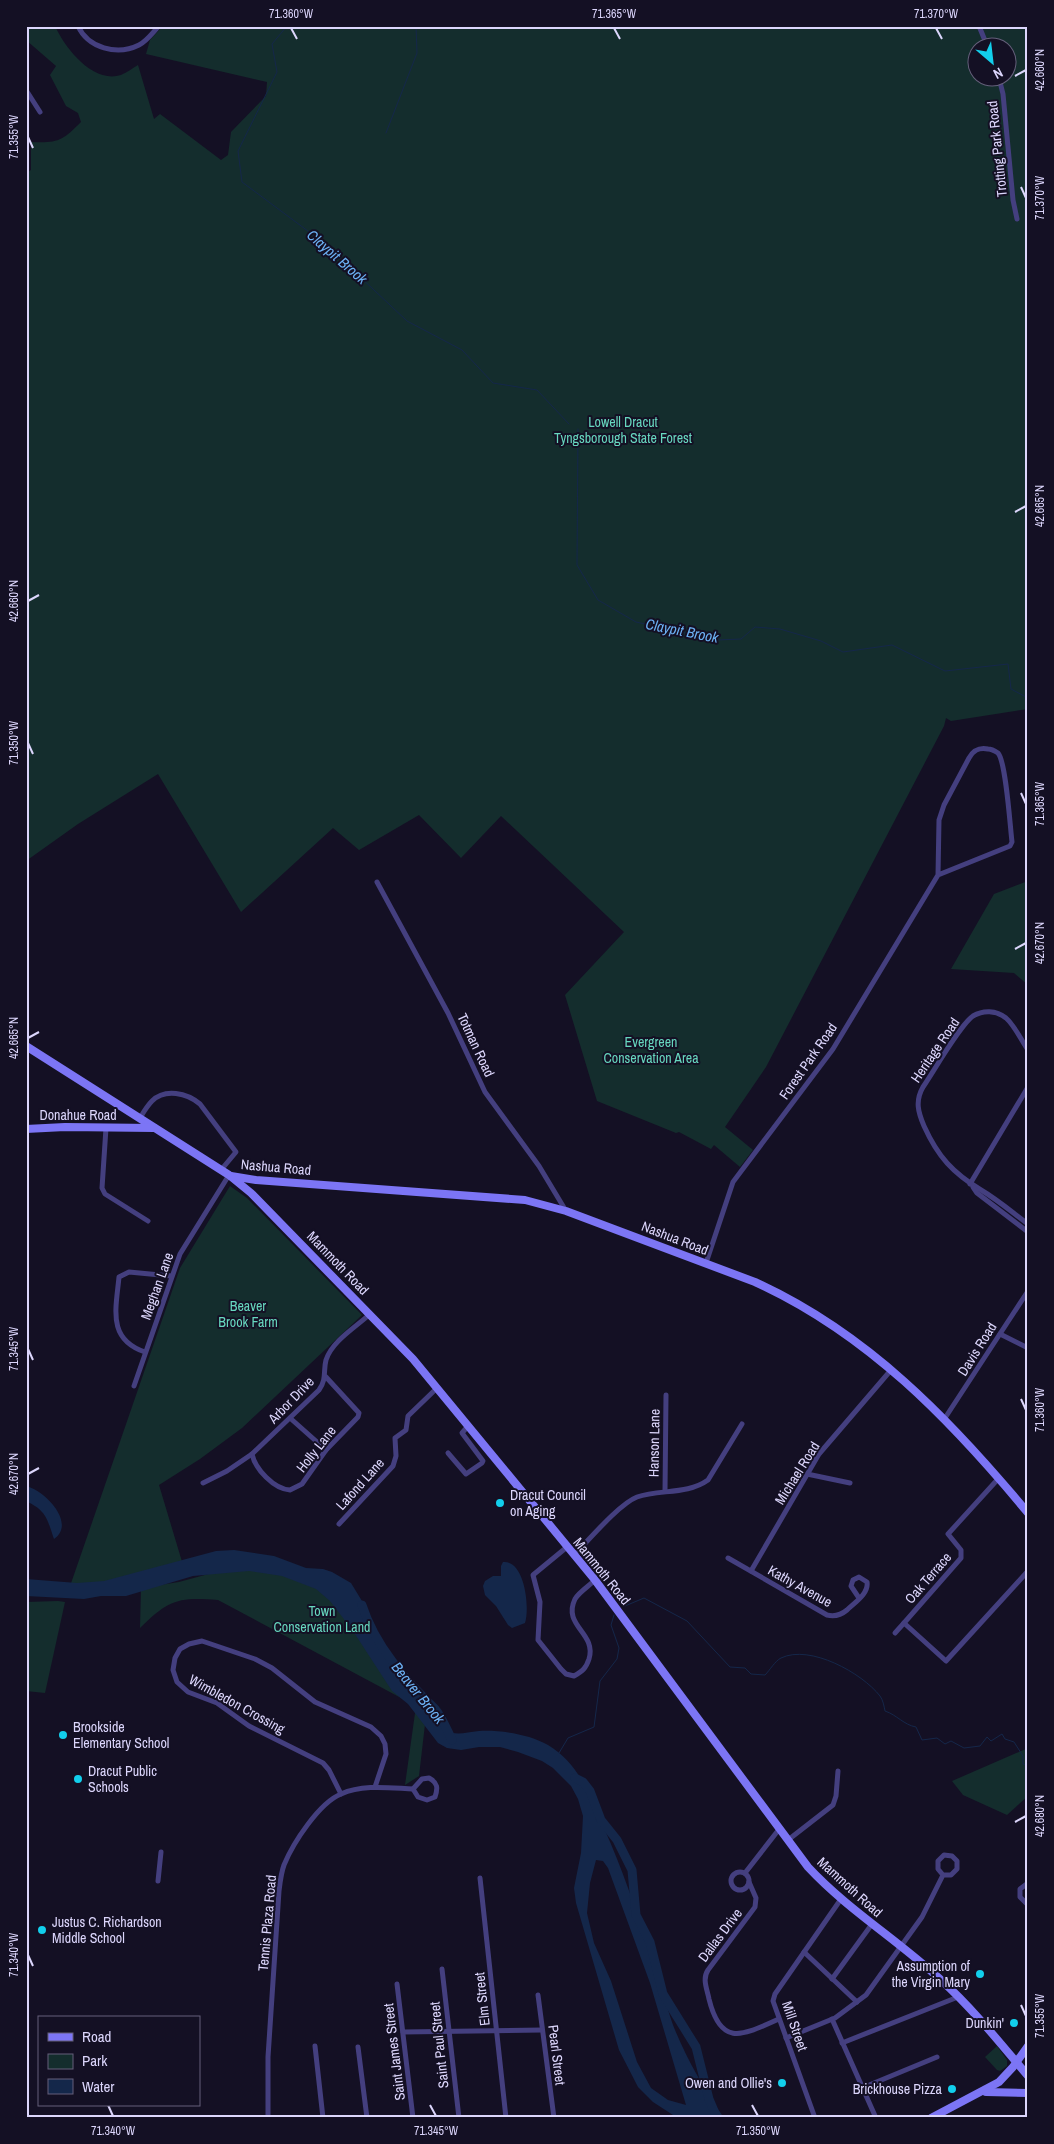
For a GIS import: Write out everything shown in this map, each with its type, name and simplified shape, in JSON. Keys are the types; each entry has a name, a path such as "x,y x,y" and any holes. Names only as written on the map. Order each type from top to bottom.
{"main road":[{"name":"Mammoth Road","path":"26,1046 229,1175 251,1193 413,1358 595,1580 808,1867 840,1899 942,1980 977,2016 1028,2076"},
{"name":"Donahue Road","path":"129,1111 132,1122 130,1127"},
{"name":"Donahue Road","path":"26,1129 65,1127 155,1128"},
{"name":"Nashua Road","path":"229,1175 256,1180 498,1197 546,1204 755,1282 800,1306 856,1341 891,1370 945,1418 1028,1513"},
{"path":"931,2118 984,2092 1002,2080 1017,2063 1028,2046"},
{"path":"984,2092 1028,2093"}],"street":[{"path":"78,26 87,40 105,48 138,46 159,26"},
{"path":"979,26 984,38"},
{"name":"Trotting Park Road","path":"1002,88 1013,200 1017,219"},
{"path":"26,90 40,112"},
{"path":"984,748 992,750 999,754 1004,767 1012,842 1010,846 938,875 939,820 944,805 973,752 984,748"},
{"name":"Forest Park Road","path":"706,1263 733,1182 833,1049 938,875"},
{"name":"Totman Road","path":"377,882 448,1012 482,1085 539,1166 566,1211"},
{"name":"Heritage Road","path":"1028,1050 1011,1024 1003,1016 989,1012 978,1014 966,1023 920,1093 918,1103 918,1113 931,1142 946,1163 977,1192 1028,1232"},
{"path":"971,1185 1028,1087"},
{"path":"140,1118 153,1100 164,1095 175,1093 193,1098 200,1104 236,1152 221,1170"},
{"path":"106,1128 102,1188 105,1194 148,1221"},
{"name":"Meghan Lane","path":"134,1386 180,1254 229,1175"},
{"name":"Heritage Road","path":"971,1185 980,1189 1028,1224"},
{"path":"145,1352 131,1345 118,1330 115,1320 119,1278 129,1272 171,1276"},
{"name":"Davis Road","path":"945,1418 1028,1291"},
{"name":"Arbor Drive","path":"203,1483 227,1471 252,1454 319,1390 326,1377 326,1361 329,1353 336,1344 370,1314"},
{"path":"1000,1334 1028,1348"},
{"name":"Michael Road","path":"751,1571 822,1450 891,1370"},
{"name":"Holly Lane","path":"252,1454 254,1462 262,1472 278,1486 290,1490 302,1484 326,1450 359,1413 326,1377"},
{"name":"Lafond Lane","path":"339,1524 393,1466 396,1456 395,1438 406,1430 408,1416 437,1388"},
{"name":"Hanson Lane","path":"665,1491 666,1395"},
{"path":"290,1418 326,1450"},
{"path":"574,1555 614,1515 635,1498 665,1491 684,1490 700,1486 708,1480 742,1424"},
{"path":"448,1453 466,1474 482,1463 483,1460 462,1433 468,1426"},
{"path":"807,1474 850,1483"},
{"name":"Oak Terrace","path":"895,1633 961,1558 960,1548 948,1534 998,1480"},
{"path":"568,1547 533,1575 540,1602 538,1640 566,1674 574,1676 585,1670 591,1649 590,1644 574,1622 572,1611 576,1598 595,1580"},
{"name":"Kathy Avenue","path":"728,1558 829,1616 844,1613 859,1598"},
{"name":"Oak Terrace","path":"904,1623 946,1661 1028,1571"},
{"name":"Wimbledon Crossing","path":"341,1794 330,1770 323,1763 294,1747 264,1734 217,1703 188,1692 177,1682 173,1670 175,1658 180,1650 189,1644 202,1641 255,1659 272,1668 315,1702 371,1727 381,1736 385,1744 386,1754 375,1787"},
{"path":"788,1840 833,1805 837,1792 838,1771"},
{"name":"Tennis Plaza Road","path":"429,1778 436,1782 438,1789 435,1797 427,1800 418,1797 413,1789 422,1779 429,1778"},
{"name":"Tennis Plaza Road","path":"268,2118 268,2056 281,1875 292,1849 303,1832 328,1802 341,1794 375,1787 413,1789"},
{"name":"Dallas Drive","path":"745,1873 780,1828"},
{"path":"158,1881 161,1852"},
{"path":"944,1855 952,1856 958,1861 958,1869 951,1875 943,1875 938,1869 938,1860 944,1855"},
{"name":"Dallas Drive","path":"745,1873 738,1872 734,1874 731,1878 732,1885 735,1889 742,1890 747,1887 749,1882"},
{"name":"Dallas Drive","path":"745,1873 756,1898 755,1906 708,1970 705,1980 715,2018 724,2030 735,2034 742,2033 779,2019"},
{"path":"786,2038 832,2019 869,1992 900,1946 924,1915 943,1875"},
{"name":"Elm Street","path":"480,1878 506,2118"},
{"path":"1028,1883 1020,1889 1020,1897 1028,1905"},
{"name":"Mill Street","path":"815,2118 773,2001 775,1994 840,1899"},
{"path":"832,1979 872,1924"},
{"path":"804,1952 857,2002"},
{"name":"Saint Paul Street","path":"442,1969 459,2118"},
{"name":"Saint James Street","path":"397,1984 413,2118"},
{"name":"Pearl Street","path":"538,1996 554,2118"},
{"path":"842,2043 958,1997"},
{"path":"832,2019 876,2118"},
{"path":"402,2032 542,2030"},
{"path":"315,2046 323,2118"},
{"path":"358,2047 366,2118"},
{"path":"862,2088 936,2057"}],"green space":[{"name":"Lowell Dracut Tyngsborough State Forest","path":"26,26 55,26 73,54 90,69 100,74 121,75 138,65 154,119 160,114 221,160 228,155 231,132 266,96 267,82 146,54 150,40 163,26 1028,26 1028,709 951,721 946,718 944,726 766,1067 725,1127 753,1150 740,1167 714,1145 711,1149 679,1132 676,1133 597,1101 565,995 624,932 501,816 461,858 419,815 359,850 333,828 241,912 158,774 78,824 26,861 26,173 31,170 31,142 59,140 81,122 78,113 66,106 50,75 56,66 26,40"},
{"path":"1028,881 1028,985 1014,973 951,969 994,894"},
{"name":"Beaver Brook Farm","path":"230,1186 247,1198 362,1315 242,1428 200,1459 159,1485 186,1575 68,1592 180,1268"},
{"name":"Town Conservation Land","path":"238,1566 286,1570 345,1594 375,1650 427,1707 419,1776 405,1785 416,1706 218,1600 193,1599 174,1602 159,1611 140,1628 141,1588 179,1582"},
{"path":"26,1602 65,1602 45,1693 26,1691"},
{"path":"1028,1748 1028,1796 1007,1815 963,1795 952,1781"},
{"path":"997,2046 1007,2060 1007,2066 1000,2071 985,2057"}],"water":[{"path":"26,1486 49,1500 60,1516 62,1525 60,1532 54,1539 45,1516 38,1508 26,1501"},
{"path":"234,1550 274,1556 306,1568 323,1569 332,1572 351,1583 362,1601 370,1633 382,1651 407,1678 446,1731 458,1733 496,1731 524,1735 548,1745 568,1761 589,1793 617,1858 650,1949 678,2037 709,2096 724,2118 681,2118 673,2115 653,2102 638,2087 619,2050 576,1903 574,1888 581,1853 583,1816 578,1799 571,1786 553,1768 542,1761 518,1752 500,1747 479,1747 461,1750 447,1748 438,1743 408,1704 392,1691 353,1631 330,1601 316,1589 282,1576 249,1571 193,1576 126,1596 101,1596 84,1599 26,1596 26,1579 77,1583 104,1581 216,1551","holes":["596,1860 603,1861 608,1868 650,1983 686,2105 668,2100 651,2088 637,2062 611,1981 594,1943 587,1913 590,1883"]},
{"path":"503,1562 510,1563 521,1576 526,1597 525,1623 512,1628 496,1606 485,1595 483,1586 485,1581 493,1576 501,1576"}],"waterway":[{"name":"Claypit Brook","path":"287,26 272,44 277,72 238,151 242,182 324,243 407,321 462,350 493,383 537,390 569,424"},
{"path":"386,133 417,53 416,26"},
{"name":"Claypit Brook","path":"578,429 577,565 598,600 636,622 717,640 741,639 755,627 780,629 821,641 843,652 892,645 945,671 1008,664 1011,689 1028,698"},
{"path":"625,1606 644,1598 687,1621 730,1667 745,1668 751,1674 765,1675 779,1659 793,1655 806,1655 835,1663 861,1678 872,1687 881,1698 885,1711 916,1727 922,1740 937,1738 945,1744 951,1741 964,1748 980,1746 987,1737 991,1741 1002,1734 1005,1739 1014,1742 1023,1756 1023,1764 1028,1766"},
{"name":"Beaver Brook","path":"362,1605 383,1648 402,1674 438,1712 452,1740"},
{"path":"559,1753 568,1738 594,1727 600,1681 617,1659 619,1648 611,1625 614,1615"},
{"name":"Beaver Brook","path":"575,1778 583,1782 590,1791 601,1820 617,1840 632,1870 636,1915 650,1942 663,1994 696,2047 709,2099 717,2118"}],"place":[{"name":"Dracut Council on Aging","path":"500,1503"},
{"name":"Brookside Elementary School","path":"63,1735"},
{"name":"Dracut Public Schools","path":"78,1779"},
{"name":"Justus C. Richardson Middle School","path":"42,1930"},
{"name":"Assumption of the Virgin Mary","path":"980,1974"},
{"name":"Dunkin'","path":"1014,2023"},
{"name":"Owen and Ollie's","path":"782,2083"},
{"name":"Brickhouse Pizza","path":"952,2089"}],"park label":[{"name":"Evergreen Conservation Area","path":"651,1050"}]}
